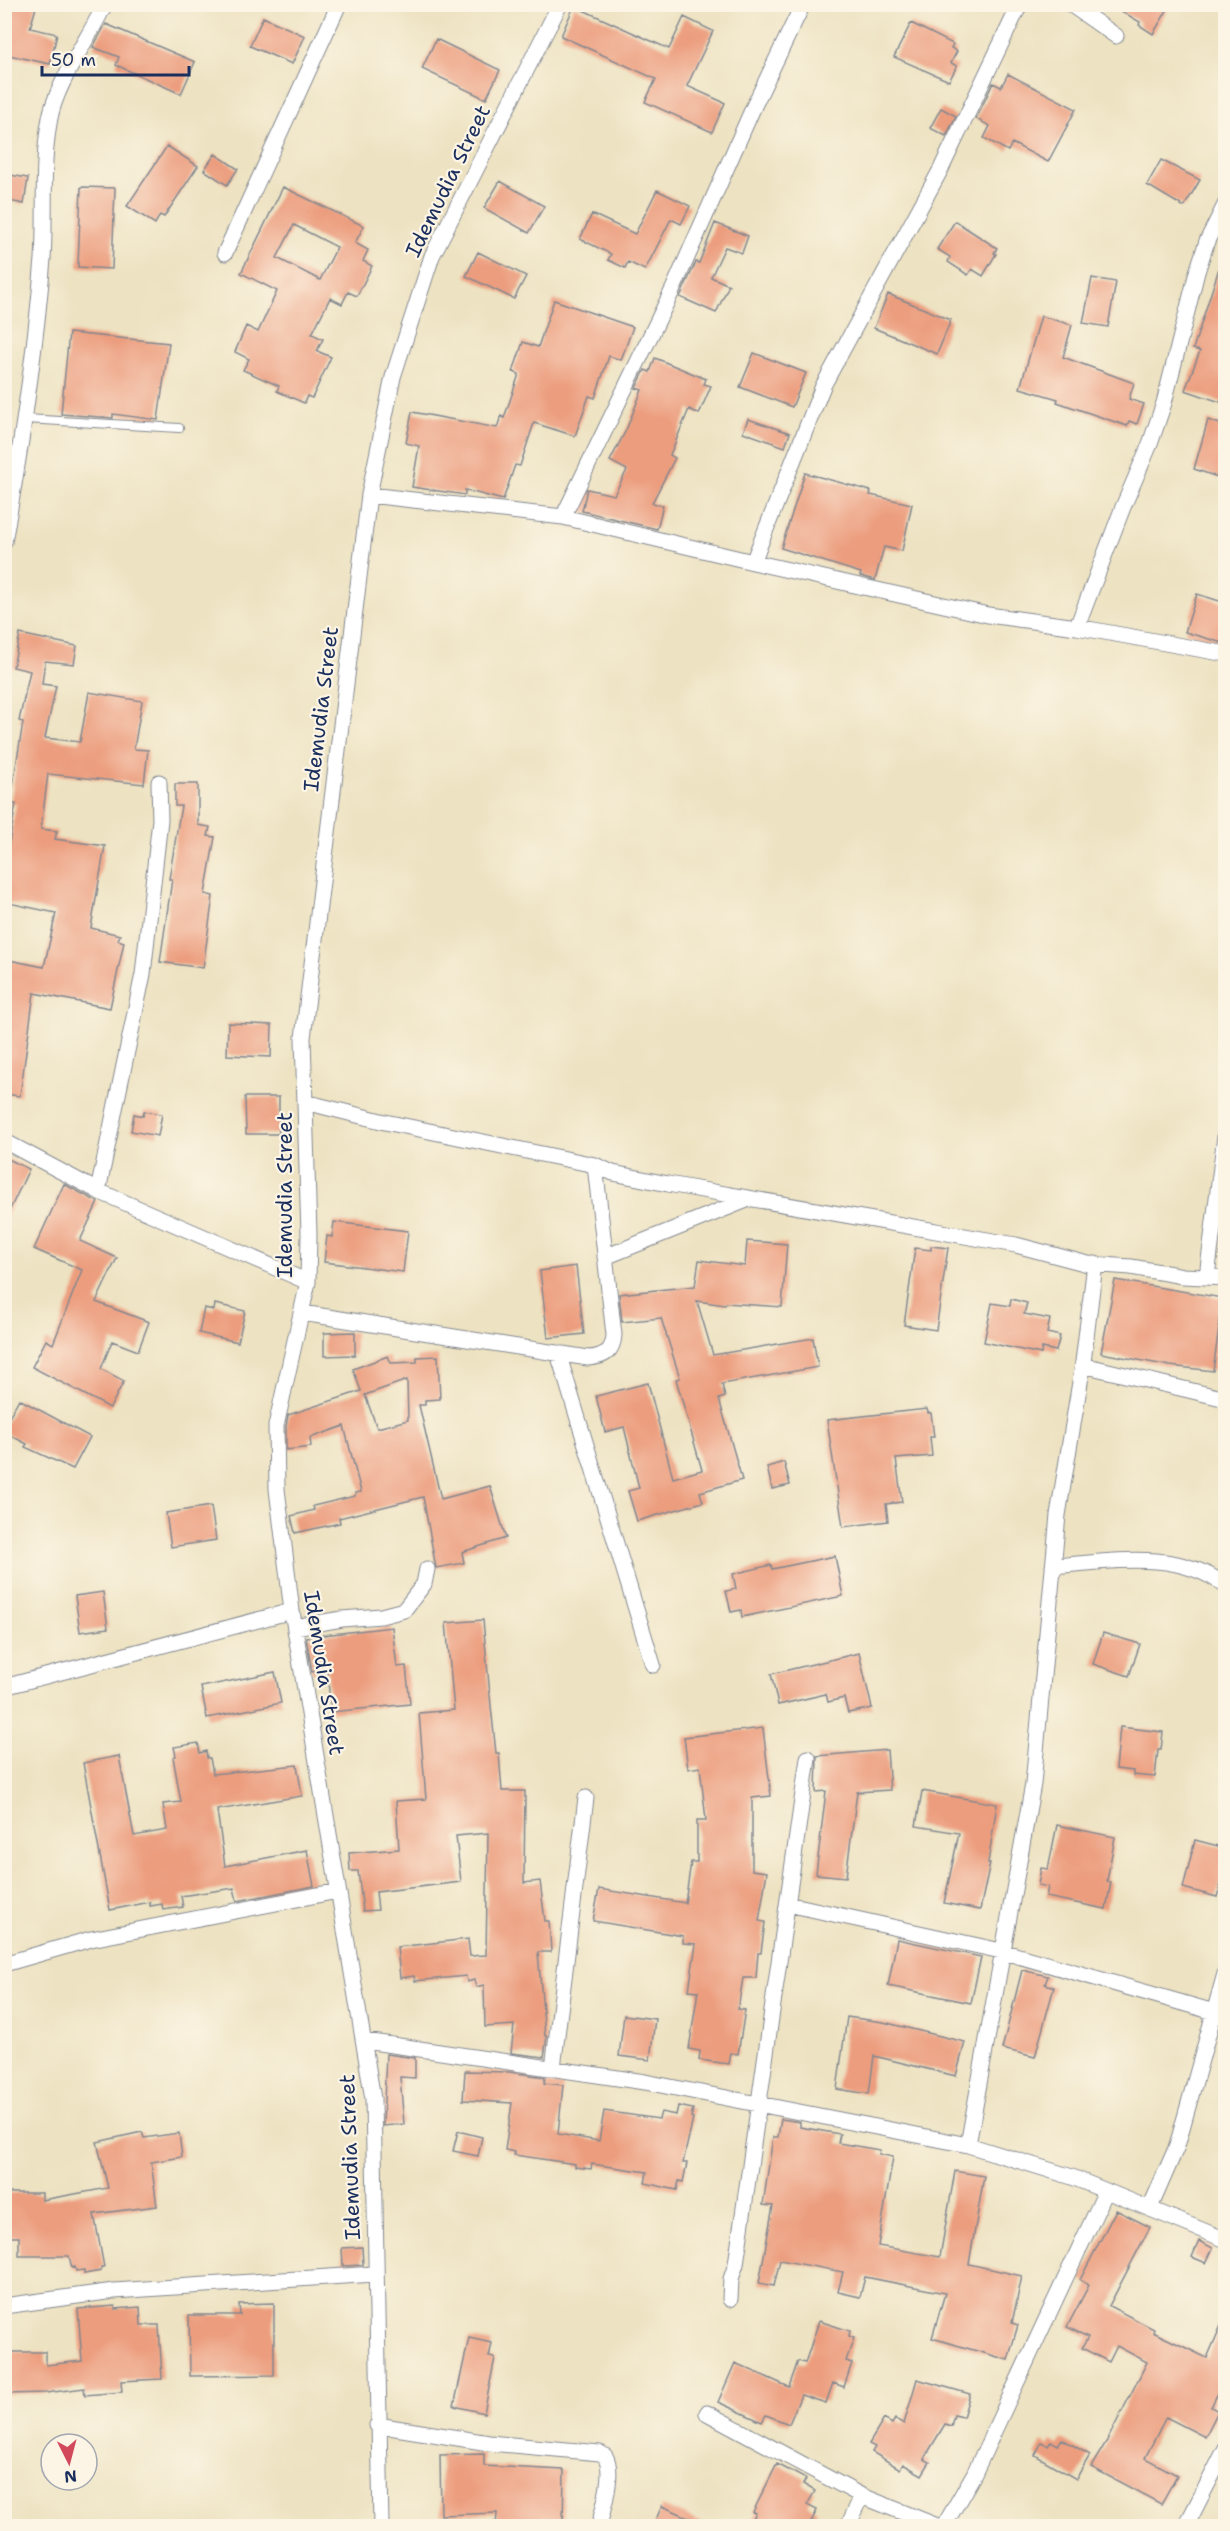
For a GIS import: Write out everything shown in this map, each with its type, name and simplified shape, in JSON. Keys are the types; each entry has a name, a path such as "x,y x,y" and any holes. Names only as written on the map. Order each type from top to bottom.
{"street":[{"path":"4,542 34,362 43,256 50,117 66,74 88,39 105,4"},
{"path":"225,253 339,4"},
{"name":"Idemudia Street","path":"381,2526 377,2425 373,2099 292,1611 277,1489 276,1426 308,1282 309,1234 303,1038 369,495 393,377 432,256 560,4"},
{"path":"563,517 674,287 753,108 803,4"},
{"path":"753,562 823,386 941,169 1020,4"},
{"path":"1070,4 1116,36"},
{"path":"1077,627 1154,434 1197,272 1207,241 1226,203"},
{"path":"369,495 563,517 988,615 1077,627 1226,654"},
{"path":"98,1191 143,974 160,820 159,782"},
{"path":"305,1102 385,1122 595,1165 614,1173 749,1199 1016,1245 1095,1264 1131,1267 1165,1274 1226,1278"},
{"path":"1207,1276 1226,1128"},
{"path":"4,1141 98,1191 308,1282"},
{"path":"302,1313 588,1358 597,1358 609,1352 614,1344 595,1165"},
{"path":"605,1257 749,1199"},
{"path":"968,2145 1001,1951 1033,1784 1058,1515 1083,1365 1095,1264"},
{"path":"558,1353 653,1665"},
{"path":"1083,1365 1226,1399"},
{"path":"1053,1566 1142,1558 1182,1565 1214,1577 1226,1586"},
{"path":"295,1627 342,1619 381,1616 404,1610 424,1584 427,1569"},
{"path":"4,1687 292,1611"},
{"path":"730,2299 808,1758"},
{"path":"554,2068 586,1798"},
{"path":"4,1964 91,1939 338,1891"},
{"path":"788,1904 1001,1951 1220,2014"},
{"path":"1150,2208 1178,2146 1220,2014 1226,1970"},
{"path":"364,2041 554,2068 760,2103 968,2145 1072,2177 1226,2240"},
{"path":"944,2526 974,2474 1107,2191"},
{"path":"4,2306 114,2291 375,2274"},
{"path":"707,2413 862,2496 937,2526"},
{"path":"377,2425 489,2443 600,2453 605,2456 609,2466 607,2489 599,2526"},
{"path":"1186,2526 1226,2448"},
{"path":"848,2526 862,2496"}],"lane":[{"path":"26,419 179,428"}],"building":[{"path":"4,4 37,4 30,28 57,34 50,64 4,54"},
{"path":"1109,4 1171,4 1153,34 1139,25 1140,22"},
{"path":"574,6 669,49 684,17 713,31 687,86 725,103 712,132 645,102 656,79 561,36"},
{"path":"263,17 305,36 292,64 250,46"},
{"path":"911,23 953,44 951,48 957,51 951,63 957,66 949,81 894,57"},
{"path":"106,24 195,62 181,94 116,65 119,57 93,47"},
{"path":"436,39 500,70 486,99 422,69"},
{"path":"1008,74 1076,109 1048,162 1012,143 1008,151 984,138 990,126 976,119 993,83 1001,87"},
{"path":"941,108 956,116 946,136 930,128"},
{"path":"167,146 198,166 164,217 160,215 155,224 127,206"},
{"path":"215,154 238,169 227,185 204,170"},
{"path":"1161,160 1200,180 1184,207 1147,185"},
{"path":"4,174 28,178 24,204 4,200"},
{"path":"500,181 544,206 529,233 484,208"},
{"path":"81,187 115,188 112,269 78,267"},
{"path":"283,187 364,226 355,243 368,250 363,261 372,266 357,296 348,292 342,304 330,298 312,334 323,339 317,351 331,357 312,398 307,396 304,403 277,391 279,386 243,370 249,359 235,352 246,326 258,332 277,291 241,273","holes":["294,225 337,247 320,280 277,258"]},
{"path":"657,190 690,206 681,224 671,219 645,270 628,262 625,268 608,260 611,254 580,239 592,214 635,234"},
{"path":"955,221 997,248 983,276 972,269 968,275 948,262 950,257 937,249"},
{"path":"715,223 748,236 742,253 725,247 711,277 729,285 716,313 680,297 696,262 699,263"},
{"path":"478,252 526,276 514,299 466,276"},
{"path":"1223,256 1226,256 1226,404 1185,390 1200,351 1193,349"},
{"path":"1092,278 1116,282 1108,327 1083,323"},
{"path":"888,294 951,320 937,354 874,328"},
{"path":"554,300 633,327 621,360 609,356 595,398 589,396 575,436 534,423 520,466 515,465 503,500 465,490 465,495 412,487 419,446 406,443 412,412 497,428 501,416 504,418 519,374 513,372 523,342 538,347"},
{"path":"1041,316 1072,325 1063,357 1134,383 1129,399 1144,404 1137,424 1129,421 1127,426 1057,402 1058,399 1020,388"},
{"path":"69,333 169,343 158,420 113,414 113,418 61,414"},
{"path":"754,353 806,373 792,407 740,387"},
{"path":"655,358 706,379 704,384 711,386 699,414 689,409 670,455 675,458 652,503 663,505 657,529 582,511 587,489 614,495 627,470 610,461 626,430 642,390 636,388 645,370 650,372"},
{"path":"748,419 790,433 785,447 743,432"},
{"path":"1208,420 1226,426 1226,480 1194,469"},
{"path":"805,473 871,491 870,495 912,504 902,551 884,547 875,580 860,576 861,573 781,548"},
{"path":"1197,594 1226,603 1226,644 1185,632"},
{"path":"20,634 77,646 74,664 45,661 42,684 56,686 45,738 80,742 89,692 142,701 134,749 148,750 144,784 48,774 41,829 57,831 55,839 105,846 91,928 120,935 118,940 124,942 110,1008 34,993 20,1096 4,1094 4,959 44,967 56,913 4,902 4,871 16,804 10,804 23,722 19,721 30,671 13,667"},
{"path":"175,784 198,784 198,825 210,827 208,836 215,837 205,894 213,896 203,968 160,962 172,879 169,879 181,806 175,806"},
{"path":"228,1023 272,1025 271,1057 227,1055"},
{"path":"245,1097 279,1097 279,1134 246,1134"},
{"path":"144,1111 162,1114 158,1136 131,1131 134,1114 143,1116"},
{"path":"4,1157 29,1169 4,1222"},
{"path":"64,1184 98,1202 80,1241 117,1258 96,1302 149,1322 138,1351 112,1341 101,1369 124,1381 110,1408 32,1367 46,1340 53,1344 82,1270 34,1249"},
{"path":"334,1222 408,1231 403,1272 324,1262 327,1236 332,1237"},
{"path":"747,1241 787,1244 782,1307 726,1303 725,1305 697,1301 713,1355 813,1338 818,1367 722,1384 725,1397 719,1399 742,1480 700,1492 703,1502 637,1521 628,1491 639,1488 624,1427 605,1432 596,1396 648,1383 673,1478 702,1470 676,1379 680,1378 661,1318 622,1322 619,1294 695,1286 699,1260 745,1266"},
{"path":"931,1246 948,1248 936,1330 904,1325 915,1248 931,1250"},
{"path":"576,1266 584,1334 548,1338 540,1271"},
{"path":"1115,1280 1223,1298 1213,1371 1170,1366 1101,1353"},
{"path":"1011,1299 1027,1303 1024,1314 1050,1319 1047,1333 1060,1336 1056,1351 1042,1348 1041,1354 984,1342 992,1303 1010,1306"},
{"path":"215,1304 245,1311 238,1342 199,1333 204,1308 214,1310"},
{"path":"355,1332 355,1355 324,1356 324,1333"},
{"path":"388,1356 391,1363 417,1362 417,1357 438,1356 440,1399 425,1400 425,1405 419,1405 441,1499 490,1486 506,1538 462,1552 464,1563 436,1568 423,1497 339,1518 340,1523 295,1533 291,1516 314,1510 313,1506 355,1496 355,1493 361,1492 344,1426 310,1438 311,1447 286,1450 288,1415 361,1391 353,1369","holes":["407,1380 408,1420 377,1428 365,1395"]},
{"path":"19,1399 90,1437 73,1469 25,1447 27,1444 4,1432 4,1426"},
{"path":"927,1409 928,1413 931,1413 934,1437 930,1437 932,1456 896,1459 902,1502 886,1504 888,1521 843,1527 827,1420"},
{"path":"784,1462 790,1485 772,1489 767,1467"},
{"path":"211,1506 216,1540 171,1547 166,1513"},
{"path":"835,1556 843,1596 742,1617 741,1610 731,1612 726,1591 736,1589 733,1574 771,1565 772,1569"},
{"path":"103,1592 108,1628 80,1632 75,1596"},
{"path":"483,1620 502,1791 525,1791 524,1883 540,1881 545,1921 549,1921 551,1952 538,1952 545,2036 547,2036 544,2057 511,2053 514,2025 485,2027 484,1985 476,1987 474,1980 467,1982 466,1976 415,1981 414,1976 400,1978 397,1947 468,1939 470,1956 486,1955 488,1833 456,1836 461,1882 376,1892 378,1910 363,1911 358,1871 350,1871 349,1853 399,1849 396,1801 426,1799 419,1713 454,1710 446,1623"},
{"path":"392,1627 397,1667 406,1666 410,1704 331,1712 327,1670 312,1672 306,1637"},
{"path":"1103,1633 1140,1644 1129,1676 1093,1664"},
{"path":"859,1653 872,1708 848,1713 844,1698 828,1702 826,1694 778,1705 771,1674"},
{"path":"275,1672 281,1703 207,1718 201,1687"},
{"path":"1120,1727 1163,1732 1155,1777 1133,1775 1133,1771 1116,1769"},
{"path":"763,1728 771,1796 752,1798 752,1870 767,1872 759,1921 765,1922 761,1953 758,1953 756,1978 743,1978 738,2009 745,2010 738,2054 731,2053 729,2064 699,2060 700,2051 689,2049 698,1991 689,1990 696,1944 683,1943 683,1936 593,1921 599,1889 685,1903 691,1862 697,1862 697,1820 706,1820 700,1767 688,1769 684,1737"},
{"path":"198,1743 200,1753 206,1751 207,1758 210,1758 213,1774 297,1765 302,1796 217,1810 225,1866 307,1850 314,1886 237,1901 234,1888 181,1896 183,1907 163,1910 162,1904 150,1906 150,1902 110,1910 83,1763 119,1756 134,1836 167,1830 163,1804 181,1802 173,1757 176,1756 174,1747"},
{"path":"887,1750 890,1790 857,1792 846,1877 816,1874 826,1791 816,1792 817,1756"},
{"path":"922,1791 997,1804 988,1863 990,1863 980,1910 944,1903 959,1833 916,1826"},
{"path":"1057,1825 1115,1837 1107,1881 1111,1882 1106,1909 1046,1897 1048,1887 1038,1885 1041,1868 1048,1869"},
{"path":"1195,1840 1226,1848 1226,1865 1217,1897 1183,1888"},
{"path":"897,1939 981,1957 971,2003 888,1986"},
{"path":"1022,1970 1048,1976 1045,1984 1054,1987 1035,2057 1002,2049"},
{"path":"624,2015 655,2019 650,2060 619,2056"},
{"path":"847,2017 883,2022 965,2042 956,2076 874,2056 869,2094 837,2089"},
{"path":"386,2054 415,2058 415,2078 400,2077 404,2124 383,2126"},
{"path":"465,2071 509,2072 545,2077 544,2083 563,2085 558,2134 599,2141 604,2111 659,2119 661,2112 676,2115 678,2106 693,2109 683,2163 687,2163 683,2182 679,2181 677,2190 645,2183 647,2172 592,2164 591,2169 575,2167 575,2164 514,2155 515,2152 505,2150 512,2103 463,2100"},
{"path":"781,2119 800,2122 800,2127 840,2134 838,2143 880,2150 879,2154 893,2157 878,2246 940,2257 955,2171 984,2176 969,2264 1022,2276 1012,2323 1018,2325 1008,2360 932,2338 945,2293 865,2277 860,2297 838,2292 843,2272 780,2260 774,2286 759,2283 773,2206 763,2205 773,2137 778,2137"},
{"path":"458,2131 482,2137 478,2156 453,2151"},
{"path":"142,2132 144,2138 179,2133 182,2157 151,2162 157,2206 94,2214 104,2267 101,2267 101,2271 84,2274 84,2270 76,2271 75,2267 72,2268 69,2256 19,2256 19,2237 5,2237 5,2193 42,2193 42,2200 108,2188 97,2142"},
{"path":"1116,2210 1150,2227 1109,2306 1154,2329 1153,2332 1207,2358 1226,2314 1226,2377 1211,2407 1218,2411 1205,2437 1166,2417 1145,2458 1177,2475 1161,2504 1091,2467 1108,2439 1147,2362 1117,2346 1109,2362 1082,2348 1088,2337 1067,2327 1089,2285 1080,2280"},
{"path":"1199,2241 1213,2248 1206,2263 1192,2257"},
{"path":"362,2247 363,2265 343,2266 342,2248"},
{"path":"274,2303 274,2375 190,2376 189,2315 240,2315 239,2304"},
{"path":"115,2306 115,2309 140,2307 141,2325 159,2325 162,2379 121,2381 122,2392 85,2395 84,2388 46,2393 4,2394 4,2352 46,2352 46,2365 82,2361 78,2309"},
{"path":"819,2321 850,2331 849,2336 854,2338 846,2361 852,2363 844,2387 833,2383 826,2403 801,2395 789,2424 766,2415 762,2422 718,2402 735,2363 789,2387 798,2361 805,2363"},
{"path":"469,2338 492,2343 489,2357 495,2358 484,2413 454,2406"},
{"path":"917,2379 970,2394 963,2417 954,2415 951,2426 945,2424 924,2459 930,2462 922,2475 903,2464 900,2469 872,2452 875,2447 869,2444 884,2419 892,2424 895,2419 904,2424"},
{"path":"1062,2439 1090,2455 1076,2479 1035,2455 1042,2442 1048,2446 1051,2441 1058,2445"},
{"path":"484,2454 484,2466 564,2470 563,2526 496,2526 497,2513 441,2515 440,2455"},
{"path":"777,2464 806,2479 803,2484 815,2491 807,2505 817,2510 809,2526 750,2526 756,2513 753,2512"},
{"path":"662,2506 709,2526 653,2526"}]}
